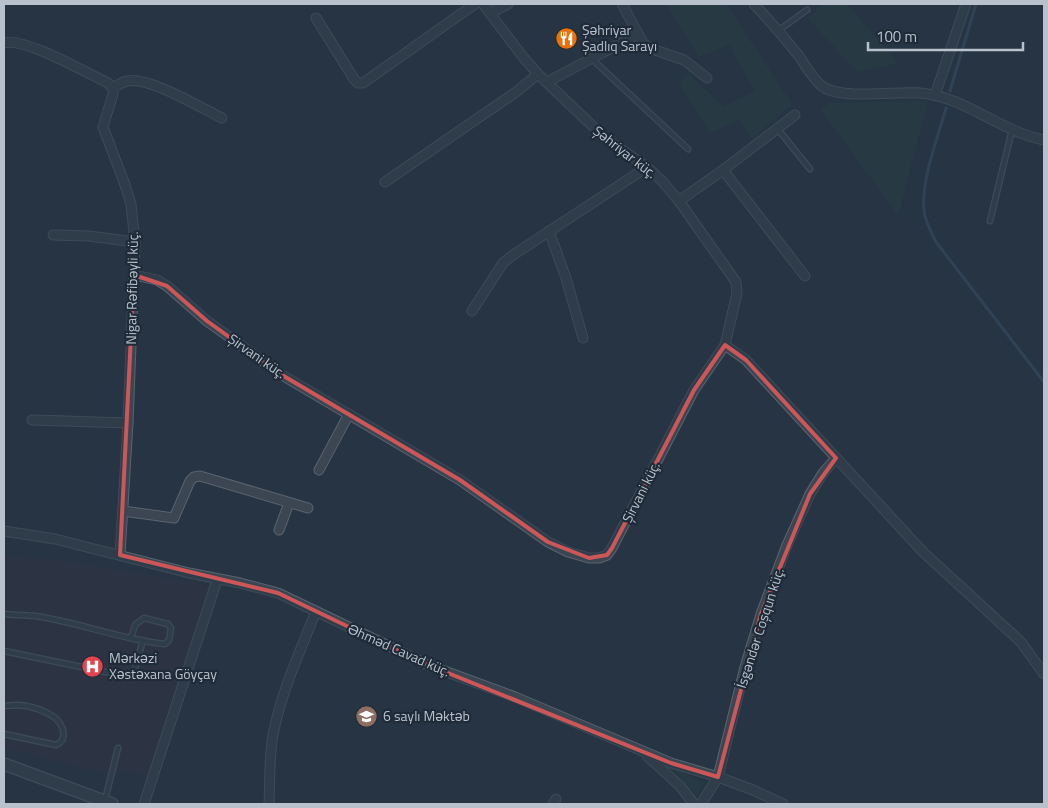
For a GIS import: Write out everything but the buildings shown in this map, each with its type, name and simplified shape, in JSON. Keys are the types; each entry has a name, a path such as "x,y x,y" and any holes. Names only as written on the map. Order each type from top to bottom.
{"street":[{"path":"316,18 354,79 358,83 363,83 475,4"},
{"name":"Şəhriyar küç.","path":"483,4 538,74 605,138 647,167 679,201 736,282 737,293 725,345"},
{"path":"490,13 508,4"},
{"path":"622,4 643,43 649,48 684,60 707,78"},
{"path":"754,4 778,30 822,87 842,94 919,93 935,95 962,104 1012,130 1044,140"},
{"path":"935,95 966,4"},
{"path":"546,82 638,34"},
{"path":"4,43 13,41 32,47 108,83 113,88 127,81 140,80 162,88 222,118"},
{"path":"384,182 516,92 538,74"},
{"name":"Nigar Rəfibəyli küç.","path":"113,88 104,127 130,204 135,242 128,422 120,555"},
{"path":"679,201 795,115"},
{"path":"472,311 503,263 647,167"},
{"path":"723,170 805,276"},
{"path":"549,231 566,278 583,338"},
{"path":"53,235 89,236 135,242"},
{"name":"Şirvani küç.","path":"134,275 157,280 168,286 207,321 274,369 460,480 548,542 568,552 588,558 599,558 607,555 612,548 694,390 725,345"},
{"path":"725,345 746,360 923,552 1021,642 1044,674"},
{"path":"320,470 348,414"},
{"path":"32,420 128,422"},
{"name":"İsgəndər Coşqun küç.","path":"701,804 718,777 745,667 761,614 787,545 810,494 823,473 836,458"},
{"path":"123,511 174,518 190,481 194,477 200,476 308,508"},
{"path":"279,530 289,503"},
{"name":"Əhməd Cavad küç.","path":"4,531 54,539 278,593 428,665 515,697 671,763 718,777 783,804"},
{"path":"144,804 218,580"},
{"path":"269,804 271,751 277,718 316,611"},
{"path":"641,751 680,786 694,804"},
{"path":"4,764 108,803"}],"lane":[{"path":"778,30 807,10"},
{"path":"591,58 688,149"},
{"path":"777,128 810,169"},
{"path":"990,221 1012,130"},
{"path":"4,614 36,616 131,638 165,644 169,640 171,628 168,624 144,618 135,625 131,638"},
{"path":"4,651 125,676 134,672 143,640"},
{"path":"4,706 18,704 31,706 46,713 59,722 64,733 64,739 56,745 4,734"},
{"path":"108,803 118,748"}],"highlighted area":[{"path":"134,275 167,286 207,321 282,375 460,480 548,542 589,558 607,555 612,548 694,390 725,345 746,360 836,458 810,494 761,614 718,777 671,763 428,665 278,593 120,555"}],"shaded area":[{"name":"Mərkəzi Xəstəxana Göyçay","path":"4,556 59,560 209,585 147,776 109,768 106,774 4,748"}],"green space":[{"path":"666,4 726,4 792,104 752,139 739,120 710,133 679,83 688,73 723,107 755,91 729,45 699,57"},
{"path":"823,4 846,4 899,63 857,72 808,18"},
{"path":"928,101 898,215 821,110 829,103"},
{"path":"672,768 705,783 696,795"}],"waterway":[{"path":"950,91 976,4"},
{"path":"946,108 925,185 924,210 927,223 936,242 1044,382"}],"place":[{"name":"Şəhriyar Şadlıq Sarayı","path":"566,38"},
{"name":"Mərkəzi Xəstəxana Göyçay","path":"93,666"},
{"name":"6 saylı Məktəb","path":"367,716"}]}
